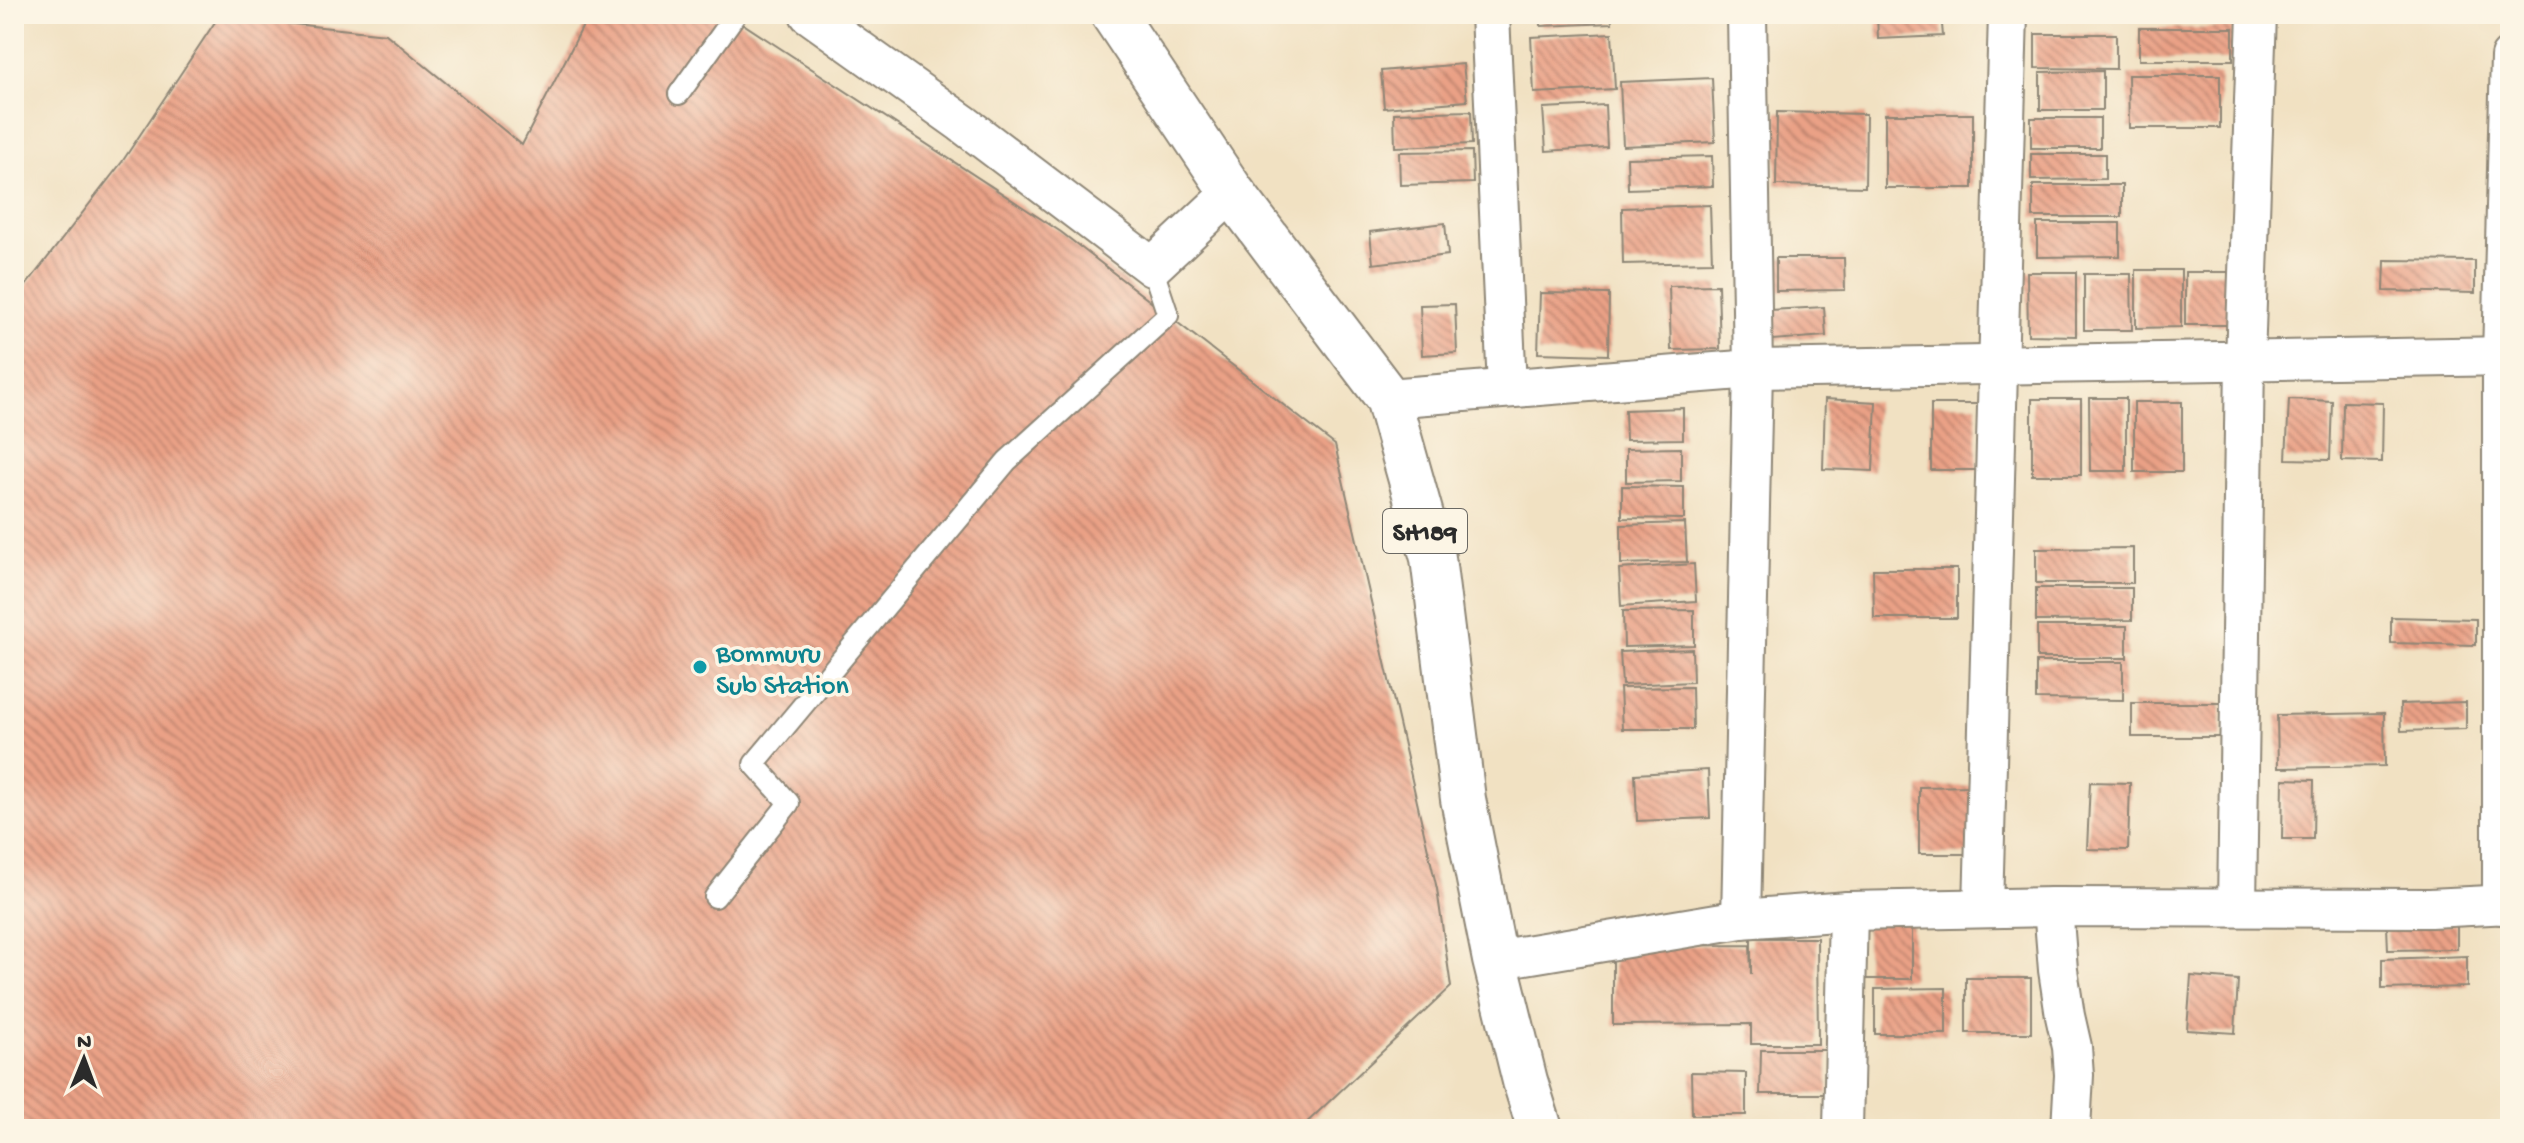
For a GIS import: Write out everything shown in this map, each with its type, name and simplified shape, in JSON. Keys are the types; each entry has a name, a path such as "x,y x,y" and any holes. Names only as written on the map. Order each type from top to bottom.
{"main road":[{"name":"SH189","path":"1113,14 1232,192 1388,398 1433,558 1463,799 1495,960 1540,1129"}],"street":[{"path":"809,14 962,123 1152,267 1232,192"},
{"path":"1490,14 1507,388"},
{"path":"1741,919 1753,369 1747,14"},
{"path":"1983,907 2008,14"},
{"path":"2237,906 2245,360 2257,14"},
{"path":"1495,960 1741,919 1848,911 1983,907 2430,908 2506,904 2506,356 2510,57"},
{"path":"1388,398 1753,369 2506,356"},
{"path":"2053,907 2058,970 2072,1047 2071,1129"},
{"path":"1843,1129 1848,911"}],"lane":[{"path":"679,94 736,14"},
{"path":"715,897 789,803 754,764 1007,461 1168,315 1152,267"}],"building":[{"name":"Bommuru Sub Station","path":"589,14 728,14 1061,232 1335,445 1437,889 1451,987 1300,1129 14,1129 14,301 122,162 219,16 386,34 522,145"},
{"path":"1412,14 1448,14 1448,16 1413,22"},
{"path":"1540,14 1611,14 1612,23 1541,26"},
{"path":"1877,14 1941,14 1943,36 1878,39"},
{"path":"2040,14 2117,14 2117,18 2040,19"},
{"path":"2134,14 2189,14 2189,19 2134,19"},
{"path":"2139,28 2233,28 2233,60 2139,60"},
{"path":"1612,33 1615,89 1534,93 1531,37"},
{"path":"2035,34 2116,34 2116,69 2035,68"},
{"path":"1463,64 1467,101 1384,108 1381,71"},
{"path":"2103,71 2103,110 2040,110 2040,72"},
{"path":"2128,75 2220,75 2220,128 2129,128"},
{"path":"1712,78 1715,142 1623,146 1620,82"},
{"path":"1605,105 1607,147 1546,151 1543,108"},
{"path":"1471,111 1472,144 1395,147 1394,113"},
{"path":"1777,112 1866,114 1865,187 1776,185"},
{"path":"1885,114 1973,114 1973,188 1885,188"},
{"path":"2031,118 2100,118 2100,148 2031,148"},
{"path":"1472,151 1473,183 1400,185 1399,152"},
{"path":"2031,154 2105,154 2105,179 2031,180"},
{"path":"1712,156 1713,186 1628,189 1627,158"},
{"path":"2033,185 2122,185 2122,217 2033,217"},
{"path":"1710,205 1712,262 1623,264 1622,208"},
{"path":"1445,223 1448,255 1373,264 1370,232"},
{"path":"2037,223 2120,223 2120,256 2037,257"},
{"path":"1776,258 1844,258 1845,290 1776,291"},
{"path":"2385,260 2475,261 2475,293 2384,291"},
{"path":"2136,270 2181,270 2181,327 2136,328"},
{"path":"2027,272 2076,272 2076,336 2028,335"},
{"path":"2185,272 2231,272 2231,325 2185,325"},
{"path":"2084,274 2131,274 2132,330 2084,330"},
{"path":"1718,285 1720,349 1671,350 1669,286"},
{"path":"1540,293 1609,294 1608,355 1538,353"},
{"path":"1455,304 1457,353 1422,355 1420,305"},
{"path":"1824,307 1826,336 1772,340 1770,310"},
{"path":"2089,398 2126,398 2126,471 2090,471"},
{"path":"1825,399 1876,402 1873,471 1823,469"},
{"path":"2032,399 2081,399 2081,475 2032,475"},
{"path":"2289,399 2332,401 2330,460 2286,459"},
{"path":"2134,402 2182,402 2182,472 2134,472"},
{"path":"2343,402 2383,403 2382,462 2342,461"},
{"path":"1931,404 1977,404 1977,470 1931,470"},
{"path":"1683,408 1683,439 1626,440 1625,410"},
{"path":"1681,448 1681,481 1626,482 1626,449"},
{"path":"1622,486 1684,487 1684,519 1622,518"},
{"path":"1685,523 1687,562 1621,564 1621,525"},
{"path":"2133,548 2133,583 2036,583 2036,549"},
{"path":"1694,564 1696,601 1621,606 1619,569"},
{"path":"1873,569 1957,569 1957,618 1874,618"},
{"path":"2036,588 2132,588 2132,620 2036,621"},
{"path":"1694,610 1694,645 1624,647 1623,611"},
{"path":"2391,617 2476,619 2476,645 2391,643"},
{"path":"2037,626 2127,626 2127,658 2037,658"},
{"path":"1692,649 1693,682 1622,685 1620,652"},
{"path":"2036,662 2123,662 2123,700 2036,699"},
{"path":"1692,687 1693,729 1622,729 1620,688"},
{"path":"2466,702 2466,729 2401,731 2400,704"},
{"path":"2132,703 2221,703 2221,737 2132,737"},
{"path":"2384,713 2385,766 2278,768 2277,715"},
{"path":"1708,770 1710,818 1637,821 1635,774"},
{"path":"2283,779 2314,780 2313,839 2282,839"},
{"path":"2090,782 2130,783 2128,850 2087,849"},
{"path":"1974,786 1974,854 1919,854 1919,787"},
{"path":"1866,914 1912,914 1912,979 1866,979"},
{"path":"2457,925 2457,949 2388,950 2387,926"},
{"path":"1751,938 1817,938 1818,1044 1751,1044 1751,1024 1613,1025 1613,946 1750,945 1751,974"},
{"path":"2467,956 2467,987 2382,989 2382,959"},
{"path":"2191,976 2238,980 2235,1033 2187,1030"},
{"path":"1966,978 2031,978 2031,1033 1966,1033"},
{"path":"1946,988 1946,1034 1875,1034 1875,989"},
{"path":"1761,1050 1828,1050 1828,1094 1760,1094"},
{"path":"1691,1072 1746,1073 1746,1115 1692,1115"}],"place":[{"name":"Bommuru Sub Station","path":"700,667"}]}
